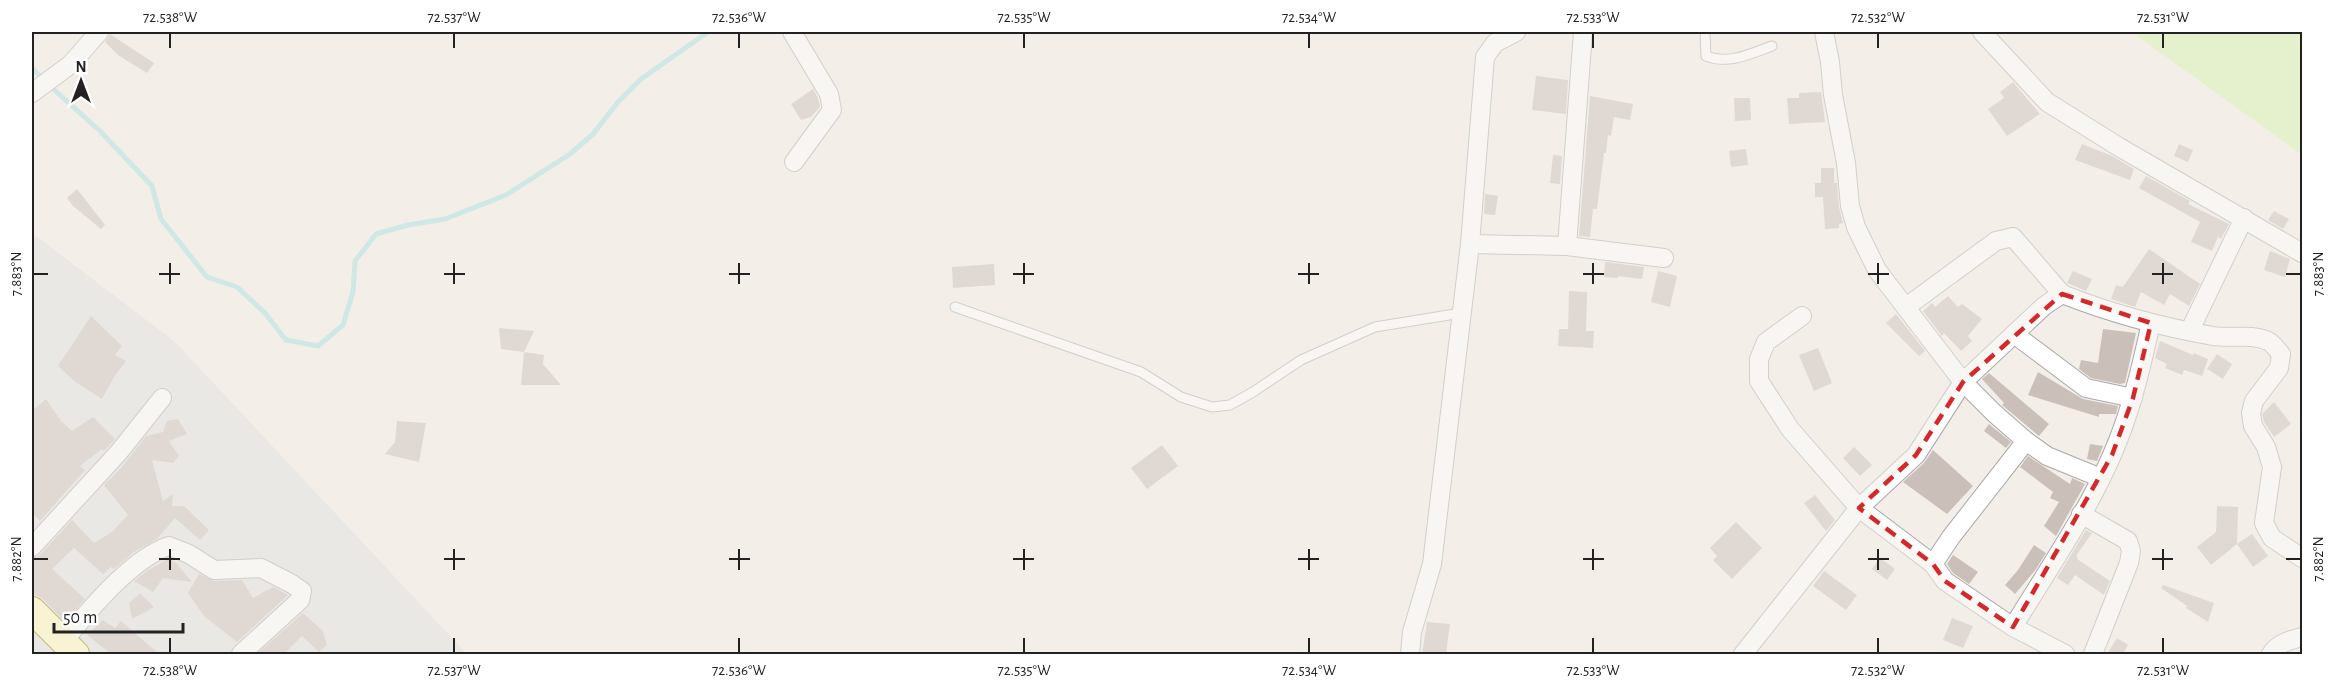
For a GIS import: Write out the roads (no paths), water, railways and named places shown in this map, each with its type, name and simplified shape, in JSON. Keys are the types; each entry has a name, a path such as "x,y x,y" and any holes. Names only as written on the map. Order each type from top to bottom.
{"main road":[{"path":"32,610 70,648"}],"street":[{"path":"32,93 71,64 99,32"},
{"path":"792,32 829,94 832,110 794,162"},
{"path":"1410,654 1412,632 1432,564 1470,244 1485,57 1495,43 1516,32"},
{"path":"1567,246 1583,32"},
{"path":"1824,32 1846,163 1850,206 1856,227 1877,270 1964,382 1994,413 2047,456 2101,478"},
{"path":"1982,32 2047,102 2302,253"},
{"path":"2190,330 2244,218"},
{"path":"1906,307 1996,241 2013,237 2062,294 2087,304 2151,322 2215,336 2251,337 2270,341 2281,354 2279,368 2254,401 2251,413 2253,426 2266,447 2272,467 2264,523 2271,538 2302,558"},
{"path":"1470,244 1567,246 1665,258"},
{"path":"1743,654 1859,508 1916,455 1964,382 2044,306 2062,294"},
{"path":"1802,316 1766,342 1759,359 1759,381 1790,429 1859,508 1933,564 1945,581 2013,627 2065,654"},
{"path":"2013,627 2081,514 2112,455 2133,398 2151,322"},
{"path":"2014,334 2086,388 2133,398"},
{"path":"32,547 119,453 162,398"},
{"path":"1933,564 1951,537 2026,441"},
{"path":"2081,514 2128,541 2131,551 2129,563 2093,654"},
{"path":"70,648 88,611 147,556 170,546 189,554 214,570 261,568 302,591 300,600 241,654"},
{"path":"2271,654 2274,649 2286,642 2302,637"}],"lane":[{"path":"1705,32 1706,56 1718,61 1742,57 1772,46"},
{"path":"955,307 1141,372 1181,397 1212,407 1230,405 1301,360 1375,327 1461,313"}],"waterway":[{"path":"50,86 100,131 152,186 161,219 207,277 237,287 265,313 286,340 318,346 343,325 353,292 355,261 376,234 408,225 445,219 506,195 570,154 593,134 618,102 641,79 708,32"},
{"path":"32,68 43,79"}]}
